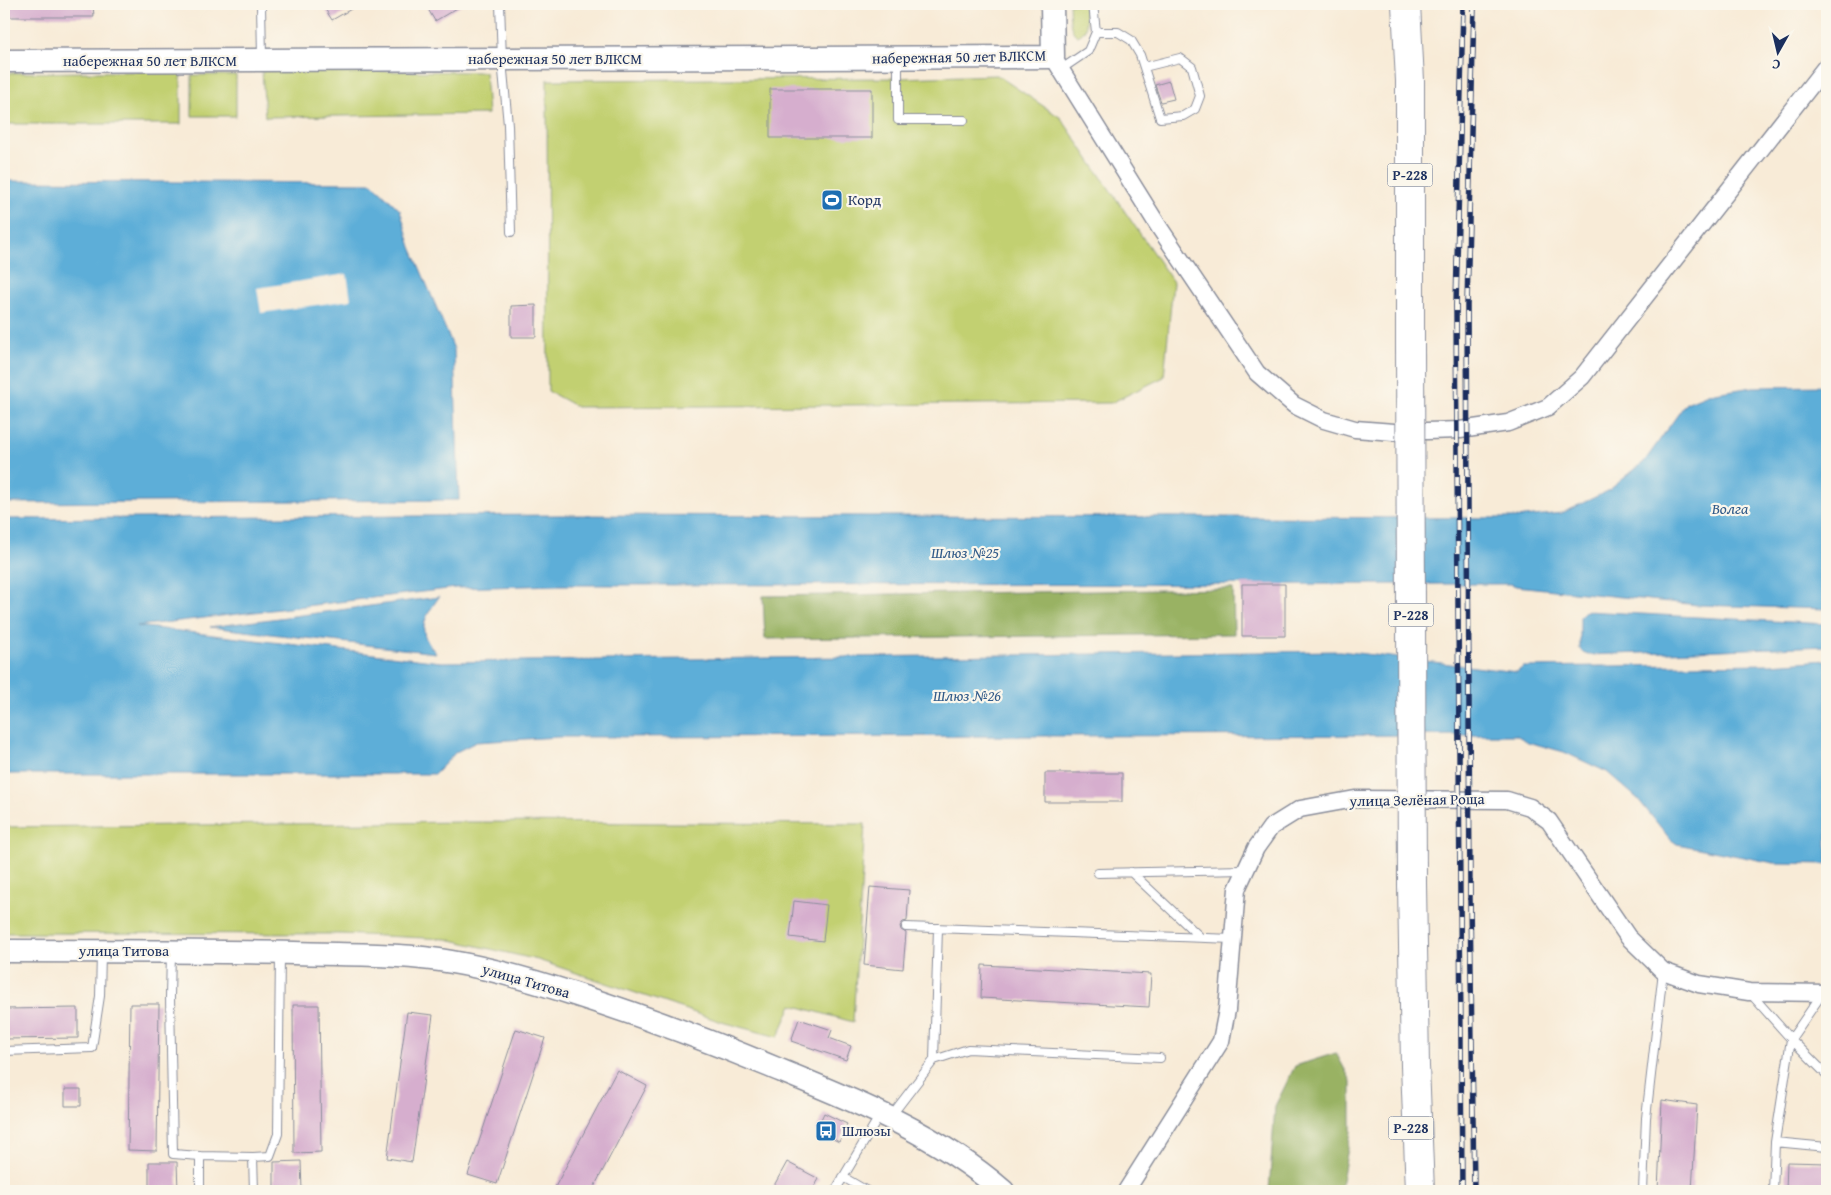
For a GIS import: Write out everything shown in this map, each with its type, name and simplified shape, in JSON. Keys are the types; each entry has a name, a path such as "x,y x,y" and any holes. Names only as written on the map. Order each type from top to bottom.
{"highway":[{"name":"Р-228","path":"1406,4 1410,82 1412,884 1415,1066 1420,1191"},
{"name":"Р-228","path":"1406,1191 1415,1066"}],"street":[{"name":"набережная 50 лет ВЛКСМ","path":"4,61 898,58 1057,63 1052,4"},
{"path":"1057,63 1158,227 1257,373 1294,405 1324,420 1355,429 1394,432 1460,430 1508,423 1548,407 1582,377 1827,65"},
{"name":"улица Зелёная Роща","path":"1126,1191 1221,1041 1227,1010 1237,889 1256,848 1271,827 1300,810 1355,799 1507,800 1530,807 1549,821 1628,937 1663,970 1699,984 1749,992 1825,993"},
{"name":"улица Титова","path":"4,951 280,953 389,956 450,961 512,974 688,1032 886,1116 943,1146 1003,1191"}],"lane":[{"path":"260,4 262,60"},
{"path":"500,4 502,60 508,125 511,232"},
{"path":"1057,63 1088,51 1096,32 1093,4"},
{"path":"1096,32 1118,32 1131,40 1144,67 1160,118 1183,116 1195,109 1200,96 1192,67 1180,58 1144,67"},
{"path":"898,58 898,120 964,120"},
{"path":"1098,872 1246,870"},
{"path":"1131,872 1200,937"},
{"path":"906,927 1233,939"},
{"path":"934,1060 938,928"},
{"path":"4,1051 92,1048 100,996 101,951"},
{"path":"171,952 173,1154 254,1157 270,1156 278,1134 280,953"},
{"path":"1642,1191 1647,1109 1663,970"},
{"path":"1749,992 1791,1039 1827,1075"},
{"path":"1773,1191 1775,1142 1791,1039 1825,993"},
{"path":"835,1191 886,1116 934,1060 968,1049 1160,1058"},
{"path":"1775,1142 1827,1146"},
{"path":"200,1156 200,1191"},
{"path":"254,1157 254,1191"},
{"path":"843,1177 867,1191"}],"green space":[{"path":"1069,4 1083,4 1086,27 1077,36 1071,25"},
{"path":"262,70 485,72 488,114 265,117"},
{"path":"181,71 181,124 4,124 4,73"},
{"path":"192,75 236,75 236,116 192,116"},
{"name":"Корд","path":"997,75 1061,118 1173,282 1164,377 1111,403 577,407 548,391 547,80 898,78"},
{"path":"1233,589 1234,634 765,639 763,596"},
{"path":"469,822 865,824 853,1022 792,1005 778,1037 725,1023 538,960 447,939 340,934 4,933 4,827"},
{"path":"1336,1053 1351,1081 1351,1132 1340,1191 1269,1191 1275,1106 1295,1066"}],"water":[{"path":"4,181 372,183 400,210 411,247 454,349 459,500 4,503"},
{"path":"1827,386 1827,609 1698,605 1511,584 557,585 456,588 137,626 441,662 1340,651 1517,672 1523,667 1770,664 1827,660 1827,864 1774,863 1677,844 1670,839 1638,799 1607,772 1564,752 1528,742 1516,735 558,737 476,742 456,752 435,774 4,774 4,519 557,515 1515,518 1562,513 1608,491 1644,462 1686,403 1708,394 1753,387"},
{"path":"439,597 429,612 424,625 426,638 436,653 210,627"},
{"path":"1585,611 1827,624 1827,646 1588,655 1580,649 1580,617"}],"pier":[{"path":"347,274 351,300 261,313 257,288"}],"building":[{"path":"4,4 93,4 94,17 4,17"},
{"path":"322,4 360,4 332,20"},
{"path":"425,4 464,4 435,21"},
{"path":"1169,81 1174,99 1161,102 1155,85"},
{"path":"770,89 872,89 872,138 770,138"},
{"path":"536,305 536,337 511,337 511,306"},
{"path":"1242,584 1285,584 1285,636 1242,636"},
{"path":"1045,773 1122,773 1122,802 1045,802"},
{"path":"870,887 909,890 907,921 903,922 900,926 901,930 906,933 903,969 864,965"},
{"path":"794,901 827,905 823,941 790,937"},
{"path":"982,965 1151,974 1149,1007 981,998"},
{"path":"130,1004 159,1004 157,1151 128,1150"},
{"path":"293,1005 319,1005 321,1152 294,1153"},
{"path":"78,1008 78,1038 4,1039 4,1009"},
{"path":"407,1012 433,1015 412,1162 387,1158"},
{"path":"799,1019 832,1030 829,1038 851,1046 846,1060 791,1041"},
{"path":"516,1029 545,1038 497,1184 468,1175"},
{"path":"617,1070 647,1086 592,1191 553,1191"},
{"path":"65,1089 81,1089 81,1106 65,1106"},
{"path":"1662,1100 1697,1105 1692,1191 1658,1191"},
{"path":"824,1113 847,1124 839,1142 816,1130"},
{"path":"301,1161 302,1191 274,1191 274,1162"},
{"path":"149,1162 177,1162 178,1191 149,1191"},
{"path":"787,1162 819,1179 812,1191 771,1191"},
{"path":"1787,1162 1827,1163 1827,1191 1786,1191"}],"railway":[{"path":"1462,1191 1456,306 1463,4"},
{"path":"1474,4 1467,306 1470,899 1474,1191"}],"place":[{"name":"Корд","path":"832,200"},
{"name":"Шлюзы","path":"826,1131"}],"water label":[{"name":"Волга","path":"1730,508"},
{"name":"Шлюз №25","path":"965,552"},
{"name":"Шлюз №26","path":"967,695"}]}
